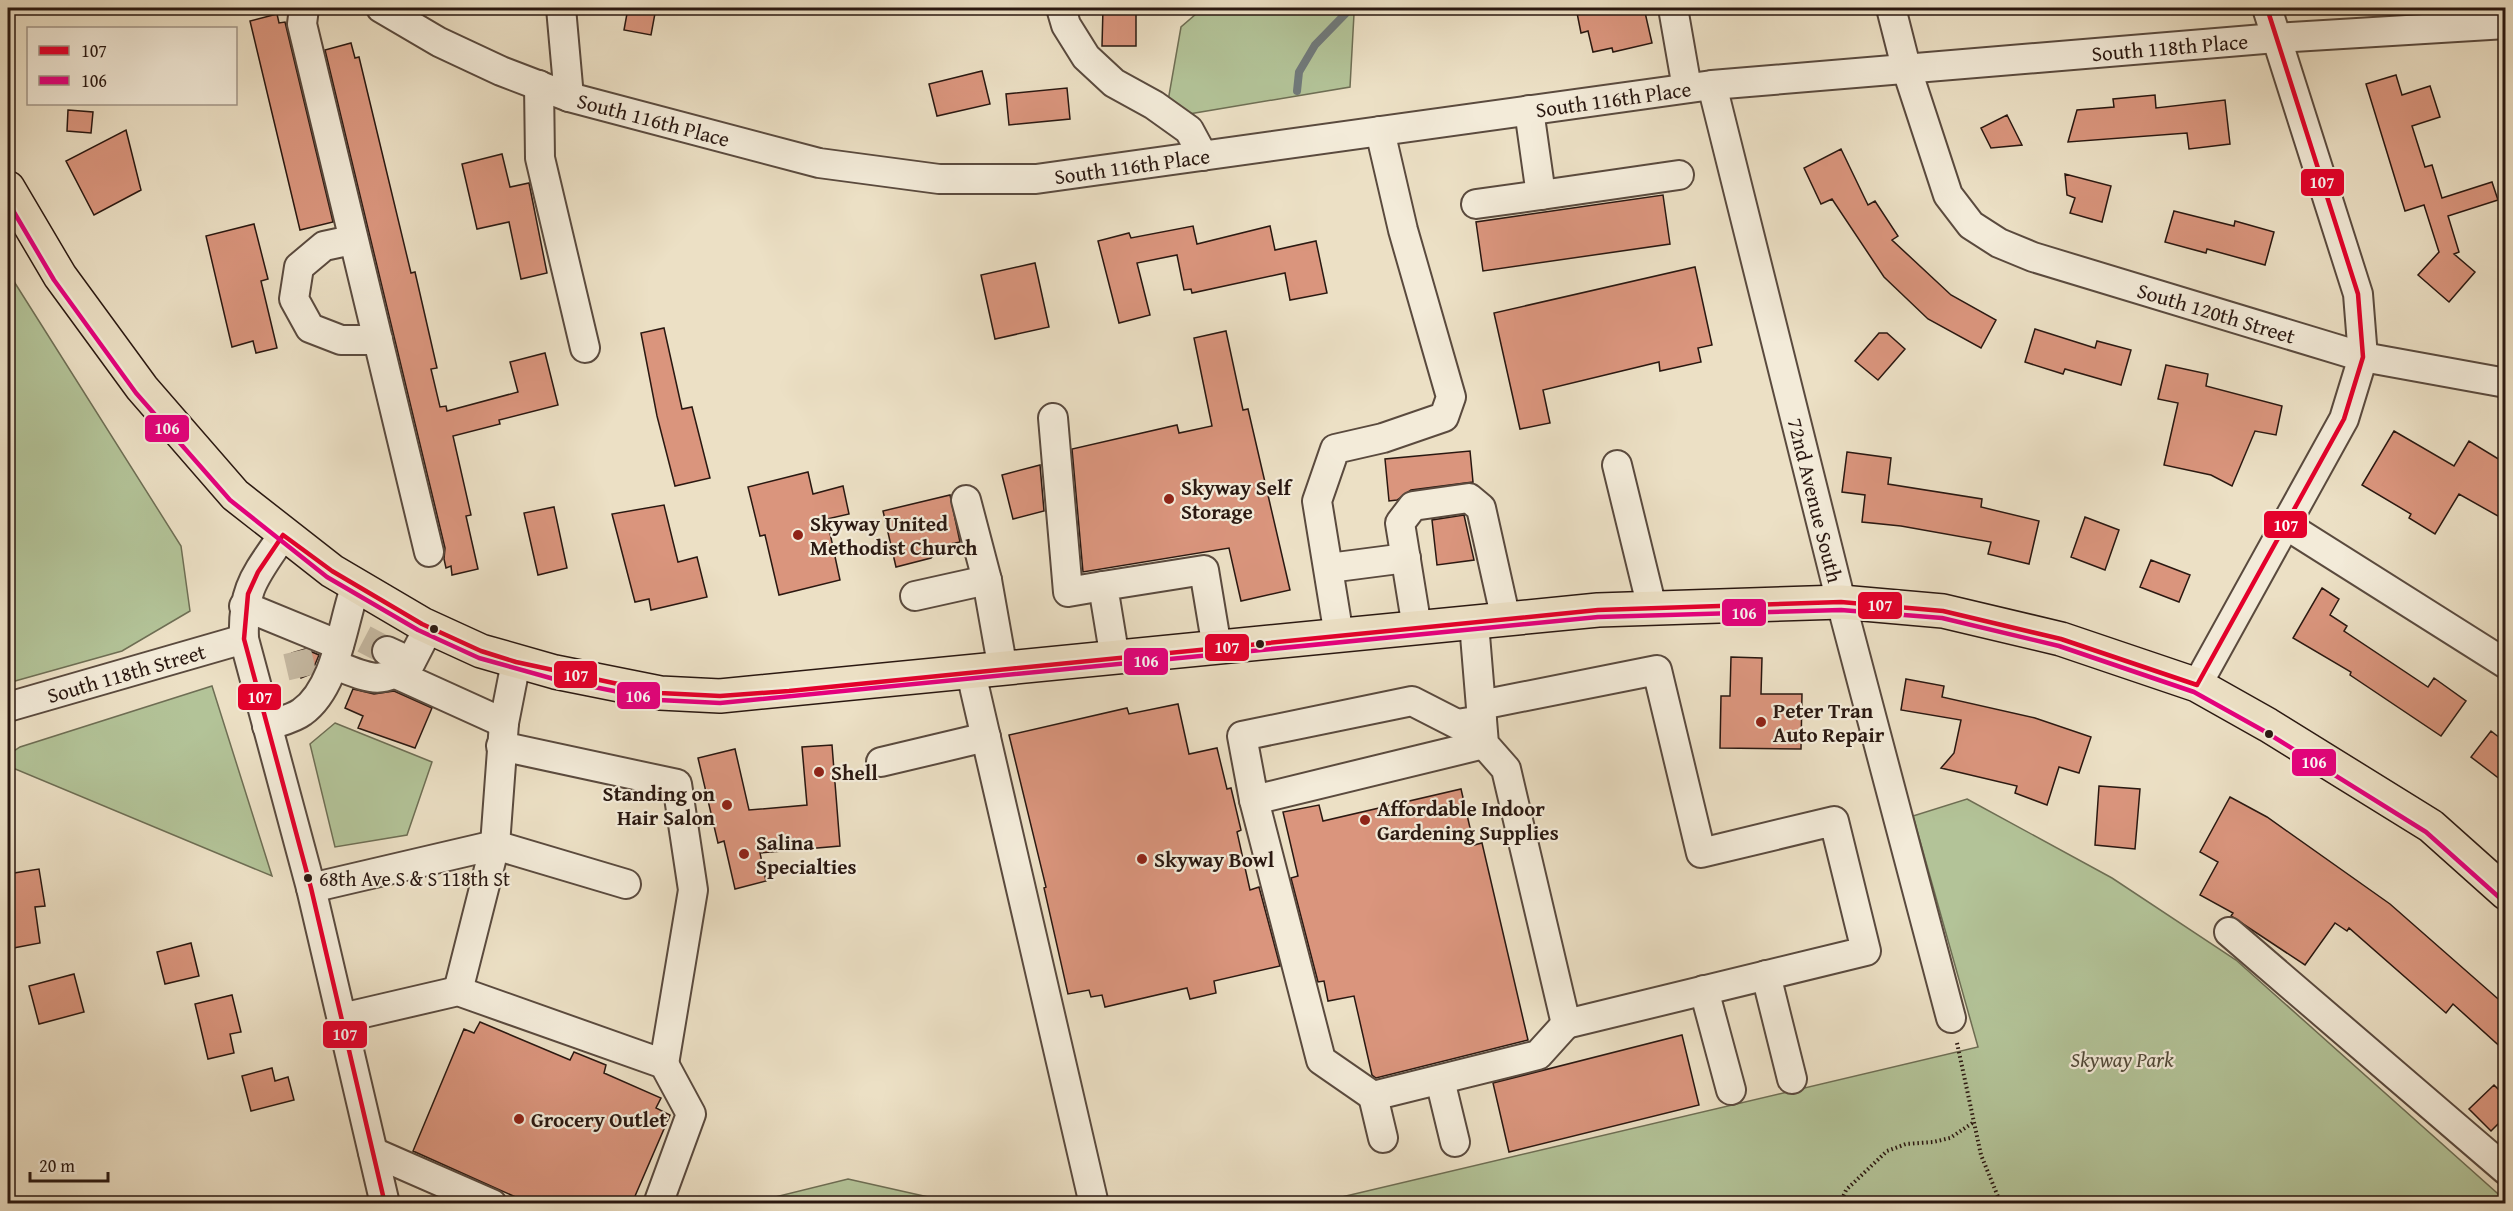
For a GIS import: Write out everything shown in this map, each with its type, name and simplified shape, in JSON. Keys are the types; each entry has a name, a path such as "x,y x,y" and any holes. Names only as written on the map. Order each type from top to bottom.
{"main road":[{"path":"8,188 60,276 142,388 235,495 283,535 356,585 429,627 481,651 516,662 660,693 720,696 1004,670 1598,610 1841,602 1943,611 2061,639 2197,685 2268,725 2431,826 2505,893"}],"street":[{"path":"304,8 302,24 352,240 429,552"},
{"name":"South 116th Place","path":"381,8 439,42 569,97 819,163 939,180 1036,179 1700,87 1906,67"},
{"path":"561,8 569,97"},
{"path":"1061,8 1066,25 1086,57 1114,83 1154,105 1189,130 1203,156"},
{"name":"72nd Avenue South","path":"1673,8 1700,87 1841,602 1951,1018"},
{"name":"South 120th Street","path":"1891,8 1906,67 1948,195 1971,225 1999,243 2033,257 2363,357 2505,383"},
{"path":"2197,685 2344,419 2363,357 2358,294 2267,8"},
{"name":"South 118th Place","path":"1906,67 2276,38 2505,24"},
{"path":"539,85 540,158 585,348"},
{"path":"1529,110 1541,195"},
{"path":"1339,636 1317,501 1335,449 1383,438 1444,417 1451,397 1403,230 1380,131"},
{"path":"1476,204 1680,175"},
{"path":"352,240 324,246 299,267 294,299 310,328 341,340 378,340"},
{"path":"1053,418 1068,592 1204,570 1217,648"},
{"path":"1617,465 1652,608"},
{"path":"1417,628 1400,523 1413,506 1469,498 1481,508 1506,620"},
{"path":"966,500 987,580 1004,670"},
{"path":"2286,525 2505,664"},
{"path":"283,535 255,576 244,606 244,639 310,888 385,1203"},
{"path":"1329,568 1406,558"},
{"path":"915,596 987,580"},
{"path":"356,585 368,652"},
{"path":"1103,586 1115,658"},
{"path":"244,606 368,652 502,735 677,784 693,890 664,1064 691,1114 658,1203"},
{"path":"290,623 309,704"},
{"path":"1474,623 1482,723 1506,769 1566,1024"},
{"path":"267,726 301,713 368,652 429,627"},
{"name":"South 118th Street","path":"8,707 244,639"},
{"path":"458,991 495,845 502,735 516,662"},
{"path":"1254,800 1482,723 1657,670 1701,853 1834,821 1866,951 1566,1024 1538,1055 1373,1096"},
{"path":"971,673 1093,1200"},
{"path":"1383,1138 1373,1096 1322,1060 1254,800 1242,736 1412,701 1457,724 1482,723"},
{"path":"881,762 986,737"},
{"path":"310,888 495,845 626,884"},
{"path":"2229,932 2505,1170"},
{"path":"1766,975 1792,1079"},
{"path":"1704,990 1731,1090"},
{"path":"342,1018 458,991 664,1064"},
{"path":"1440,1080 1455,1142"},
{"path":"373,1152 492,1203"}],"path":[{"path":"1951,1018 1981,1155 2000,1203"},
{"path":"1840,1203 1846,1191 1887,1151 1906,1144 1950,1138 1974,1122"}],"green space":[{"path":"1203,8 1368,8 1354,14 1350,87 1165,118 1181,27"},
{"path":"8,272 181,546 190,611 122,651 8,683"},
{"path":"212,686 272,876 8,766 8,755 20,747"},
{"path":"335,723 432,762 407,835 335,847 310,744"},
{"name":"Skyway Park","path":"1967,799 2112,878 2236,960 2506,1201 2505,1204 1312,1204 1978,1047 1913,816"},
{"path":"848,1179 955,1203 751,1203"}],"building":[{"path":"628,8 656,8 651,35 624,30"},
{"path":"1103,8 1136,8 1136,46 1102,46"},
{"path":"1576,8 1644,8 1652,43 1613,52 1612,48 1593,52 1588,31 1581,33"},
{"path":"277,14 279,23 285,22 333,222 300,230 250,21"},
{"path":"351,43 355,58 359,57 411,273 415,272 437,368 431,369 440,407 446,406 447,411 518,392 510,362 545,353 558,405 499,420 500,424 453,436 471,515 466,516 478,569 452,575 451,566 446,568 445,548 325,50"},
{"path":"982,71 990,104 937,116 929,84"},
{"path":"2396,75 2402,95 2430,86 2440,117 2412,126 2425,167 2432,165 2442,198 2492,182 2498,200 2448,216 2459,252 2454,254 2475,272 2449,302 2418,275 2439,252 2424,205 2405,211 2366,84"},
{"path":"1067,88 1070,119 1009,125 1006,94"},
{"path":"2155,95 2156,108 2225,100 2230,144 2189,149 2187,133 2068,142 2077,110 2114,107 2113,99"},
{"path":"68,110 93,112 91,133 67,131"},
{"path":"2007,115 2022,145 1991,148 1981,128"},
{"path":"126,130 141,190 94,215 66,161"},
{"path":"1841,149 1868,205 1875,201 1898,236 1892,240 1951,295 1996,320 1981,348 1928,319 1884,277 1832,199 1821,204 1804,168"},
{"path":"502,154 510,187 529,183 547,273 521,279 509,222 477,229 462,164"},
{"path":"2065,174 2111,186 2102,222 2070,213 2075,198 2067,195"},
{"path":"1663,195 1670,244 1483,271 1476,222"},
{"path":"2174,211 2234,226 2235,221 2274,232 2265,265 2207,249 2206,253 2165,242"},
{"path":"254,224 268,279 261,281 277,348 256,353 253,341 232,347 206,236"},
{"path":"1193,226 1197,244 1270,226 1275,250 1316,241 1327,293 1290,300 1285,273 1192,293 1191,289 1184,290 1177,255 1137,263 1150,315 1119,323 1098,241 1129,233 1131,238"},
{"path":"1035,263 1049,327 995,339 981,275"},
{"path":"1695,267 1712,345 1698,348 1701,362 1660,371 1659,362 1543,390 1550,423 1520,429 1494,313"},
{"path":"664,328 682,409 692,407 710,478 675,486 657,416 641,333"},
{"path":"2035,329 2095,348 2097,341 2131,350 2121,385 2065,369 2063,374 2025,362"},
{"name":"Skyway Self Storage","path":"1226,331 1243,410 1248,409 1290,590 1241,601 1229,548 1083,572 1072,449 1177,425 1179,433 1212,426 1194,338"},
{"path":"1879,333 1887,333 1905,349 1878,380 1855,361"},
{"path":"2166,365 2208,374 2206,386 2282,406 2276,435 2255,431 2232,486 2211,475 2164,465 2178,403 2158,399"},
{"path":"2394,431 2454,466 2469,441 2505,463 2505,520 2459,494 2435,534 2409,518 2411,514 2362,485"},
{"path":"1470,451 1473,482 1411,490 1397,500 1389,501 1385,459"},
{"path":"1847,452 1891,458 1888,484 1982,499 1981,507 2039,521 2029,564 1988,554 1991,542 1901,526 1862,522 1865,495 1842,492"},
{"path":"1040,465 1044,511 1013,519 1002,475"},
{"name":"Skyway United Methodist Church","path":"808,472 813,494 843,486 849,514 827,519 840,580 779,595 765,535 760,536 748,487"},
{"path":"950,495 960,542 941,546 931,558 896,567 883,511"},
{"path":"664,505 678,562 697,557 707,597 651,610 649,599 635,602 612,514"},
{"path":"554,507 567,568 538,575 524,513"},
{"path":"1464,515 1474,560 1437,565 1432,520"},
{"path":"2085,517 2119,530 2105,570 2071,557"},
{"path":"2151,560 2190,575 2179,602 2140,587"},
{"path":"2322,588 2339,599 2330,615 2347,626 2344,631 2428,687 2434,678 2466,701 2441,736 2350,675 2351,672 2293,638"},
{"path":"305,649 319,655 311,674 301,678 292,653"},
{"name":"Peter Tran Auto Repair","path":"1731,657 1762,658 1761,694 1802,694 1801,749 1720,748 1721,696 1730,696"},
{"path":"1906,679 1944,686 1942,697 2035,718 2091,737 2079,773 2059,767 2047,805 2015,793 2017,786 1941,768 1954,753 1961,720 1901,710"},
{"path":"353,689 374,694 394,691 432,708 415,748 358,728 363,716 345,708"},
{"name":"Skyway Bowl","path":"1178,704 1189,754 1217,748 1227,789 1231,788 1241,830 1237,832 1250,890 1259,887 1280,966 1214,981 1216,993 1190,999 1187,988 1105,1007 1102,995 1091,997 1089,990 1068,994 1044,888 1046,887 1009,735 1127,708 1129,714"},
{"path":"2491,731 2505,742 2505,783 2471,757"},
{"path":"832,745 840,846 760,853 766,881 735,889 724,841 718,843 698,758 735,749 749,810 807,805 802,747"},
{"path":"2099,786 2140,789 2135,849 2095,845"},
{"path":"1461,789 1474,845 1482,843 1528,1040 1376,1078 1372,1075 1354,996 1328,1001 1324,981 1318,982 1291,878 1298,876 1283,812 1319,805 1323,821"},
{"path":"2230,797 2267,817 2390,904 2505,1005 2505,1051 2453,1004 2446,1013 2349,928 2347,931 2335,923 2305,965 2231,916 2233,913 2200,895 2218,862 2200,852"},
{"path":"39,869 45,906 35,907 40,943 8,949 8,874"},
{"path":"191,943 199,976 165,984 157,952"},
{"path":"74,974 84,1012 39,1024 29,986"},
{"path":"232,995 241,1032 230,1034 234,1053 208,1059 195,1004"},
{"name":"Grocery Outlet","path":"480,1022 570,1060 574,1052 606,1065 604,1073 661,1098 656,1108 670,1115 632,1203 529,1203 413,1151 464,1029 474,1033"},
{"path":"1682,1035 1699,1105 1509,1152 1493,1083"},
{"path":"272,1068 275,1081 288,1077 294,1100 251,1111 242,1076"},
{"path":"2494,1085 2505,1096 2505,1117 2491,1131 2469,1109"}],"waterway":[{"path":"1297,91 1299,72 1315,45 1351,8"}],"tunnel":[{"path":"364,639 387,651"},
{"path":"297,651 303,677"}],"transit line":[{"name":"107","path":"2197,685 2344,419 2363,357 2358,294 2267,8"},
{"name":"106","path":"8,202 54,280 136,393 230,500 327,577 418,630 479,658 554,679 659,700 720,703 1598,617 1841,610 1942,618 2059,646 2194,692 2264,731 2426,832 2501,899"},
{"name":"107","path":"283,535 332,571 422,624 481,651 516,662 660,693 720,696 789,691 1598,610 1841,602 1943,611 2061,639 2197,685"},
{"name":"107","path":"283,535 258,572 248,594 244,639 311,888 385,1204"}],"place":[{"name":"Skyway Self Storage","path":"1169,499"},
{"name":"Skyway United Methodist Church","path":"798,535"},
{"name":"Peter Tran Auto Repair","path":"1761,722"},
{"name":"Shell","path":"819,772"},
{"name":"Standing on Hair Salon","path":"727,805"},
{"name":"Affordable Indoor Gardening Supplies","path":"1365,820"},
{"name":"Salina Specialties","path":"744,854"},
{"name":"Skyway Bowl","path":"1142,859"},
{"name":"68th Ave S & S 118th St","path":"308,878"},
{"name":"Grocery Outlet","path":"519,1119"}]}
